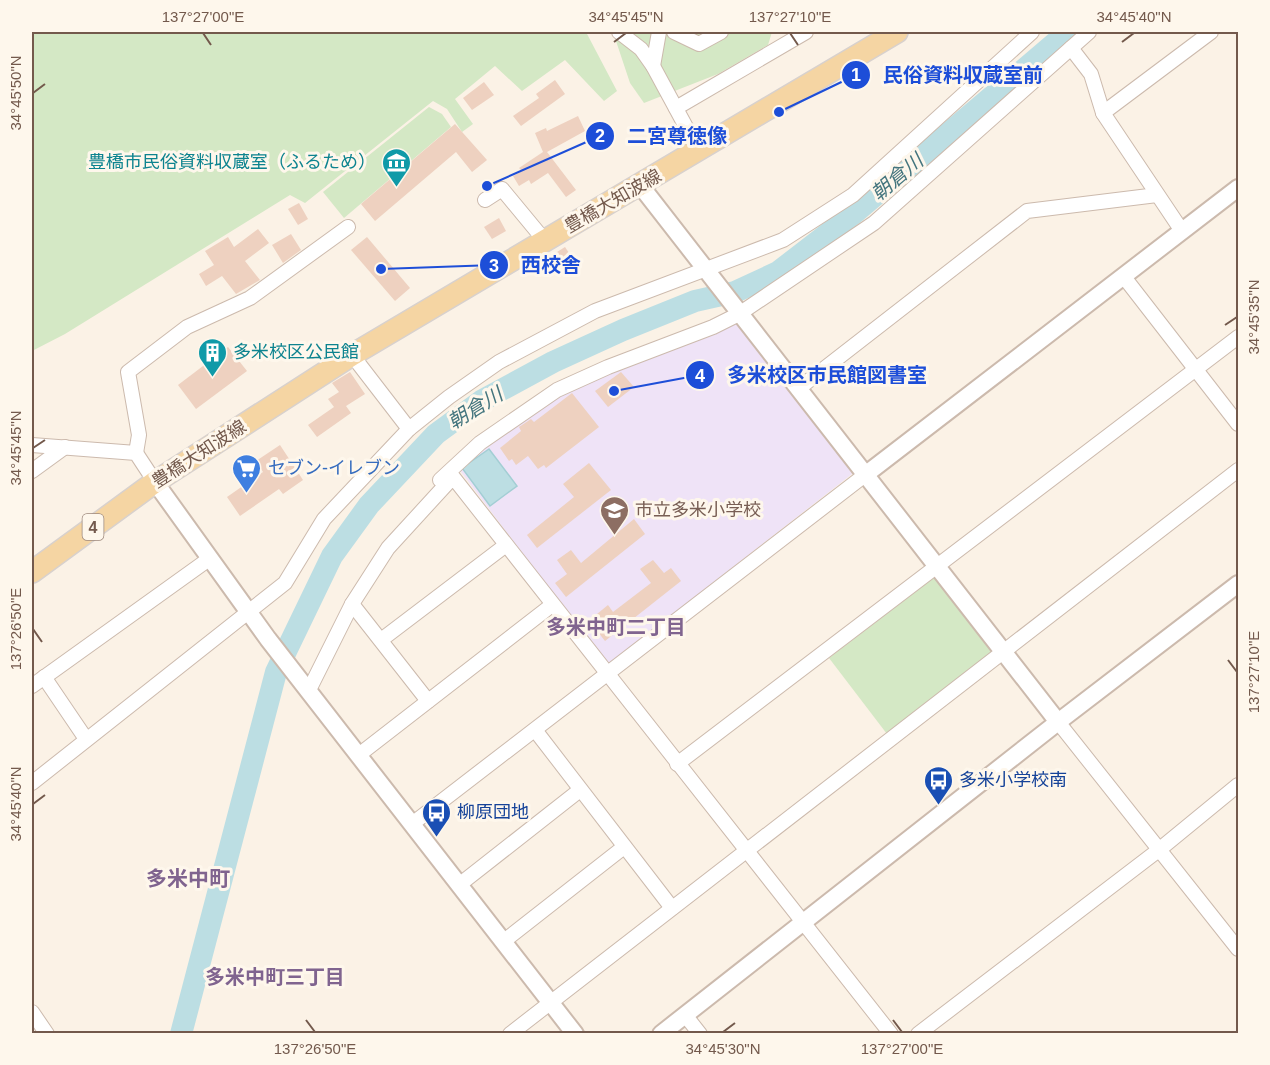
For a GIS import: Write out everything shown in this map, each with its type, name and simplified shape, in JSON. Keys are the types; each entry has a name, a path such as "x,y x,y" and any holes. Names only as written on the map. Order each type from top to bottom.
{"main road":[{"name":"豊橋大知波線","path":"32,572 155,482 352,355 897,32"}],"street":[{"path":"619,32 641,50 653,66 699,151"},
{"path":"653,66 659,32"},
{"path":"674,32 699,44 722,32"},
{"path":"676,108 806,32"},
{"path":"32,783 285,583 324,519 410,429 499,362 595,311 706,272 783,240 853,195 1032,32"},
{"path":"388,548 385,537 446,473 480,443 556,390 608,367 713,327 738,313 874,223 1089,32"},
{"path":"1103,113 1211,32"},
{"path":"1071,48 1091,74 1103,113 1182,231"},
{"path":"640,185 935,565 1239,950"},
{"path":"412,824 1239,188"},
{"path":"485,200 502,189 545,241"},
{"path":"798,389 1027,211 1157,195"},
{"path":"348,227 250,298 187,327 128,372 139,435 136,453 209,559 268,639 360,754 575,1034"},
{"path":"1124,277 1239,424"},
{"path":"676,764 1239,336"},
{"path":"352,355 410,429"},
{"path":"32,445 136,453"},
{"path":"32,471 65,447"},
{"path":"510,1034 1239,470"},
{"path":"305,684 388,548 453,477 676,764 891,1034"},
{"path":"381,640 506,545"},
{"path":"32,686 209,559"},
{"path":"661,1034 1058,722 1239,585"},
{"path":"352,604 428,701"},
{"path":"360,754 552,605"},
{"path":"44,677 86,739"},
{"path":"535,730 672,908"},
{"path":"918,1034 1160,849 1239,785"},
{"path":"459,885 580,790"},
{"path":"504,941 624,847"},
{"path":"685,1015 700,1034"},
{"path":"33,1018 47,1034"}],"shaded area":[{"path":"737,322 851,469 852,474 610,663 603,660 458,468 484,444 557,393"}],"green space":[{"path":"32,32 586,32 617,91 604,101 565,60 522,91 495,66 455,99 473,124 462,132 447,109 433,101 305,203 290,195 65,334 32,351"},
{"path":"613,32 772,32 768,45 718,74 644,103 630,83"},
{"path":"429,107 442,114 451,127 344,218 323,192"},
{"path":"935,577 993,653 887,734 829,658"}],"water":[{"path":"489,449 517,486 490,506 462,468"}],"building":[{"path":"555,80 565,94 521,126 513,116 539,98 536,94"},
{"path":"484,82 494,95 472,110 463,98"},
{"path":"578,116 585,131 547,152 576,190 566,197 548,173 531,184 529,180 519,186 513,176 522,171 519,168 543,152 535,133 546,128 547,131"},
{"name":"豊橋市民俗資料収蔵室（ふるため）","path":"455,124 487,160 472,172 456,152 375,221 361,204"},
{"path":"299,203 308,219 298,225 288,209"},
{"path":"499,218 506,231 492,239 484,227"},
{"path":"258,229 269,243 245,261 260,280 236,294 222,276 206,286 199,274 214,265 205,251 228,237 234,247"},
{"path":"291,234 301,250 283,263 272,245"},
{"path":"367,237 410,288 395,301 351,250"},
{"path":"565,247 573,259 549,275 541,262"},
{"name":"多米校区公民館","path":"228,347 247,371 196,409 178,385"},
{"path":"350,372 365,394 346,406 351,413 317,437 308,425 334,407 328,399 339,392 332,383"},
{"path":"621,372 634,387 608,407 595,391"},
{"path":"572,393 599,427 546,468 544,465 538,469 528,456 516,465 512,459 509,461 500,448 521,431 519,427 531,419 534,422"},
{"path":"280,445 303,480 283,494 279,489 240,516 227,497 263,472 256,461"},
{"path":"589,463 611,490 537,548 527,535 574,497 563,484"},
{"path":"634,519 645,534 566,597 555,583 567,574 557,560 571,550 581,563"},
{"path":"653,560 664,573 671,568 681,581 605,641 594,627 601,622 597,614 608,605 613,612 651,583 640,569"}],"waterway":[{"name":"朝倉川","path":"181,1034 276,672 332,556 369,505 436,434 481,401 553,362 623,330 695,301 735,292 778,272 852,215 1068,32"}],"place":[{"name":"民俗資料収蔵室前","path":"779,112"},
{"name":"二宮尊徳像","path":"487,186"},
{"name":"豊橋市民俗資料収蔵室（ふるため）","path":"397,188"},
{"name":"西校舎","path":"381,269"},
{"name":"多米校区公民館","path":"212,378"},
{"name":"多米校区市民館図書室","path":"614,391"},
{"name":"セブン-イレブン","path":"247,494"},
{"name":"市立多米小学校","path":"614,536"},
{"name":"多米小学校南","path":"938,806"},
{"name":"柳原団地","path":"436,838"}],"district":[{"name":"多米中町二丁目","path":"616,627"},
{"name":"多米中町","path":"188,878"},
{"name":"多米中町三丁目","path":"275,977"}]}
